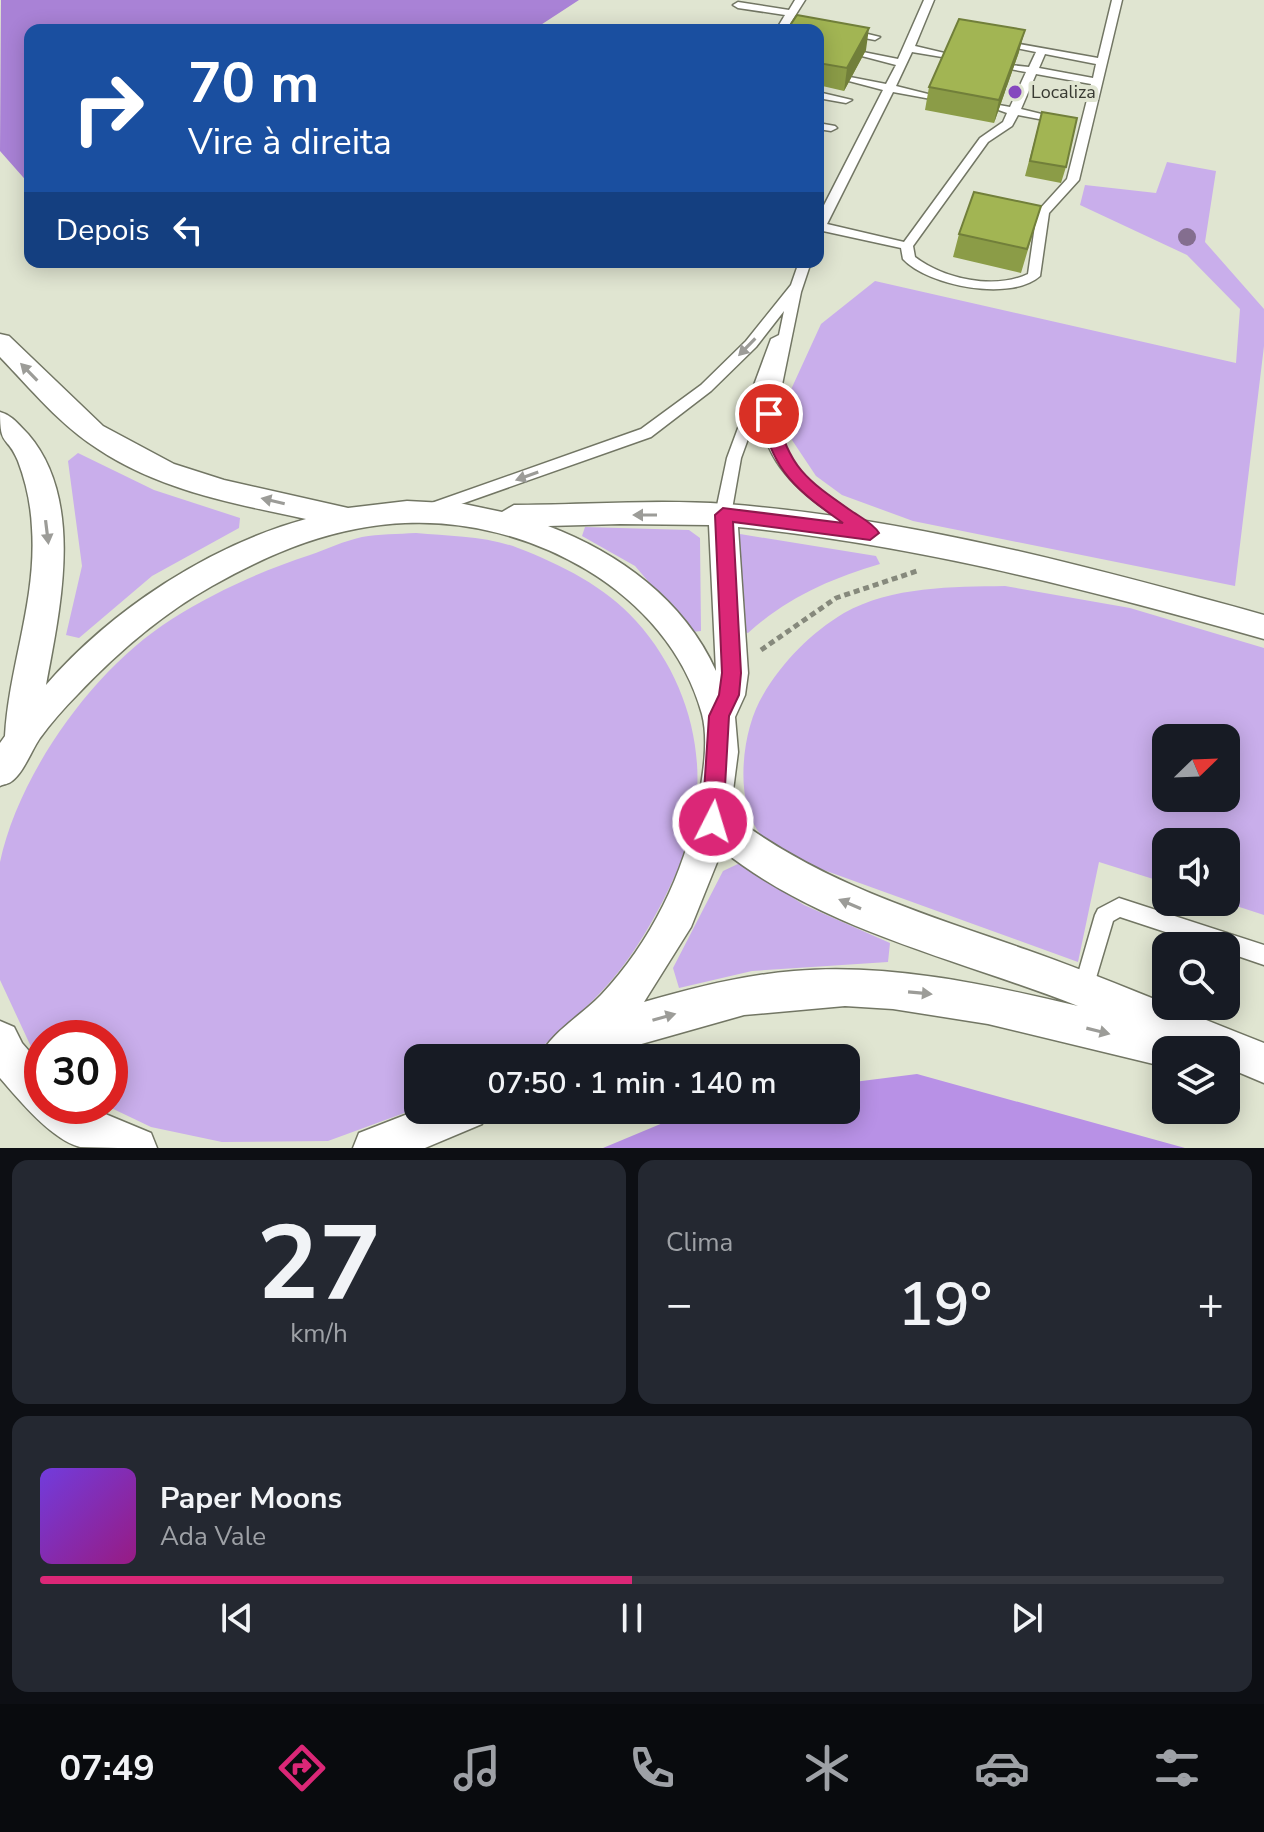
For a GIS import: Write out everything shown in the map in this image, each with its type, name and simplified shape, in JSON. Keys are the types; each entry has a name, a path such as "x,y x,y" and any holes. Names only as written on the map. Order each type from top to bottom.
{"street":[{"path":"0,342 58,402 107,442 157,469 216,487 349,518"},
{"path":"0,421 30,456 43,495 50,556 21,735"},
{"path":"0,771 21,735 109,644 171,595 264,546 349,518 422,512 476,517 723,515 870,533 1134,590 1264,627"},
{"path":"578,1044 645,972 679,914 701,868 713,822 719,716 729,695 732,673 723,515"},
{"path":"476,517 546,534 588,552 630,582 661,613 692,655 719,716"},
{"path":"713,822 745,850 804,885 903,927 1083,991 1264,1063"},
{"path":"586,1044 711,1003 795,989 861,988 950,996 1152,1044"},
{"path":"0,1041 8,1057 24,1075"},
{"path":"1240,1065 1264,1071"},
{"path":"76,1124 136,1148"},
{"path":"374,1148 433,1124"}],"lane":[{"path":"786,22 800,0"},
{"path":"824,215 890,88 929,0"},
{"path":"1042,50 1008,124 984,140 907,246 909,259 929,272 995,286 1024,284 1034,276 1043,212 1073,180 1117,0"},
{"path":"738,5 786,22 801,24"},
{"path":"831,29 875,37"},
{"path":"993,41 1102,62"},
{"path":"908,48 948,55"},
{"path":"863,55 902,63"},
{"path":"1014,67 1097,82"},
{"path":"850,80 931,96"},
{"path":"824,96 846,100"},
{"path":"999,108 1086,125"},
{"path":"824,228 907,246"},
{"path":"723,515 734,458 803,268"},
{"path":"422,512 646,433 706,388 751,344 796,287"},
{"path":"796,287 769,414 774,441 785,463 805,487 870,533"},
{"path":"1083,991 1105,915 1119,907 1264,955"}],"path":[{"path":"732,673 786,630 836,598 878,581 929,568"}],"shaded area":[{"path":"1,0 579,0 542,24 24,24 24,178 0,151"},
{"path":"1167,162 1216,171 1205,242 1264,309 1264,346 1235,586 913,521 842,495 816,476 786,431 783,407 821,324 875,281 1236,363 1240,309 1187,255 1080,205 1085,185 1156,193"},
{"path":"78,453 154,490 240,518 239,528 152,576 79,638 66,635 82,566 68,461"},
{"path":"585,527 689,530 700,538 701,631 692,632 635,566 582,536"},
{"path":"416,533 468,537 518,548 582,578 611,598 636,621 657,647 673,675 694,737 696,801 691,833 680,864 635,949 584,1009 545,1044 404,1044 404,1113 328,1141 222,1142 151,1127 128,1116 128,1020 24,1020 24,1032 0,980 0,862 10,828 42,759 64,726 88,694 143,640 188,609 256,575 349,541 375,535"},
{"path":"740,534 876,556 880,564 844,576 794,599 748,633 735,629 731,542"},
{"path":"1005,586 1130,608 1264,648 1264,915 1240,907 1240,828 1152,828 1152,879 1099,862 1078,962 796,860 761,835 752,821 747,804 744,765 750,727 771,683 799,649 844,613 902,593"},
{"path":"740,863 804,905 890,943 888,962 752,971 679,988 673,968 723,871"},
{"path":"917,1074 1185,1148 603,1148 660,1124 860,1124 860,1081"}],"building":[{"path":"797,15 869,28 847,68 824,64 824,24 791,24"},
{"path":"959,19 1025,30 999,100 929,87"},
{"path":"1042,112 1077,118 1066,167 1030,161"},
{"path":"974,192 1041,206 1027,249 959,234"}],"place":[{"name":"Localiza","path":"1015,92"}],"route":[{"path":"713,822 719,716 729,695 732,673 723,515 870,533 805,487 785,463 774,441 769,414"}]}
